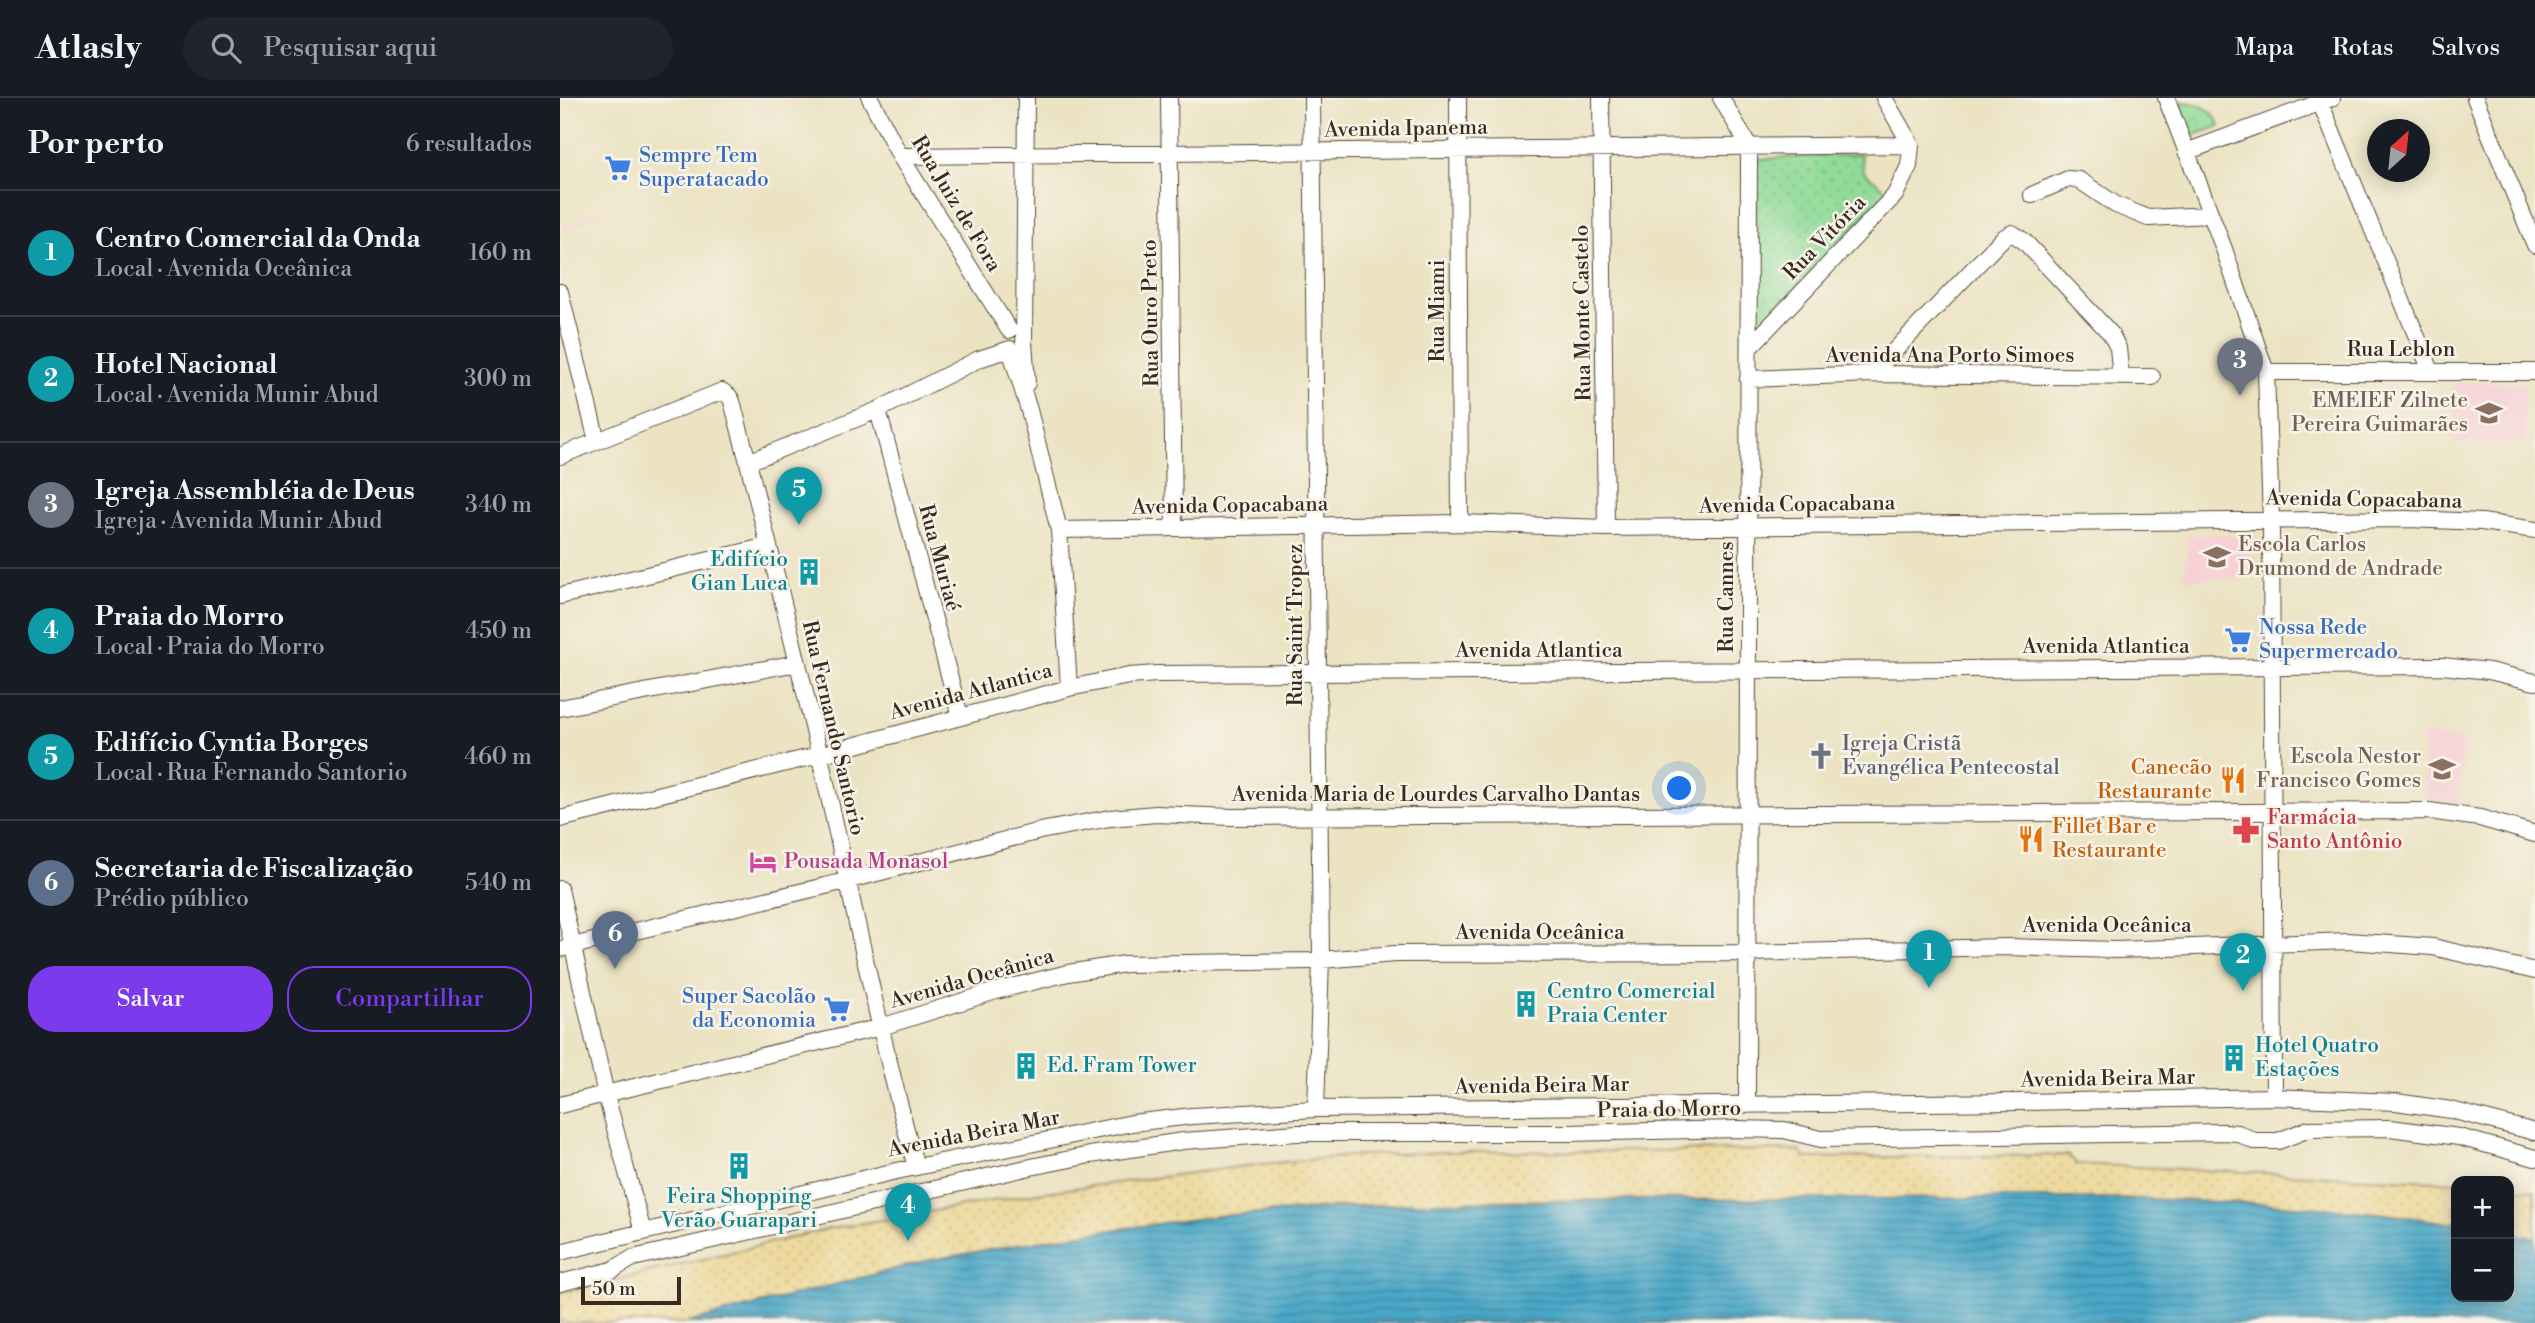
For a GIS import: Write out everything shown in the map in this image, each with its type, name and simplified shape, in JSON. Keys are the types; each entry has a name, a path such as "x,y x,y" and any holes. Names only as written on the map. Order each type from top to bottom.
{"street":[{"name":"Rua Juiz de Fora","path":"870,98 900,156 1013,338"},
{"path":"1026,98 1024,292 1013,338 1028,410 1059,530 1069,688"},
{"name":"Rua Ouro Preto","path":"1170,98 1174,527"},
{"name":"Rua Saint Tropez","path":"1312,98 1321,959 1316,1109"},
{"name":"Rua Miami","path":"1458,98 1460,523"},
{"name":"Rua Monte Castelo","path":"1601,98 1606,528"},
{"path":"1721,98 1749,146"},
{"path":"1884,98 1911,145"},
{"path":"2166,98 2266,372 2271,520 2274,1097"},
{"path":"2475,98 2535,244"},
{"path":"2186,152 2326,100 2431,371"},
{"name":"Avenida Ipanema","path":"900,156 1911,145"},
{"name":"Rua Vitória","path":"1749,348 1895,195 1909,166 1911,145"},
{"name":"Rua Cannes","path":"1747,1104 1749,146"},
{"path":"2032,195 2068,179 2079,180 2116,205 2148,218 2210,215"},
{"path":"1872,374 2003,238 2012,233 2024,241 2110,334 2118,348 2121,377"},
{"path":"560,292 597,440 560,456"},
{"path":"747,462 878,410 979,359 1013,338"},
{"name":"Rua Leblon","path":"2266,372 2535,372"},
{"name":"Avenida Ana Porto Simoes","path":"1748,379 1872,374 2152,377"},
{"name":"Rua Fernando Santorio","path":"597,440 722,391 732,401 916,1167"},
{"name":"Rua Muriaé","path":"878,410 960,716"},
{"name":"Avenida Copacabana","path":"1059,530 1460,523 1606,528 2271,520 2482,522 2535,530"},
{"path":"560,596 768,546"},
{"path":"560,708 797,663"},
{"name":"Avenida Atlantica","path":"560,819 819,755 1069,688 1129,676 1157,674 2442,666 2489,671 2535,682"},
{"name":"Avenida Maria de Lourdes Carvalho Dantas","path":"566,947 846,881 1040,831 1110,818 1156,814 1318,817 2429,811 2480,818 2535,834"},
{"path":"560,889 566,947 643,1232"},
{"name":"Avenida Oceânica","path":"560,1105 881,1027 996,990 1100,967 1164,962 1310,961 1408,954 1747,953 2006,947 2117,950 2348,941 2406,944 2455,951 2535,971"},
{"name":"Avenida Beira Mar","path":"560,1252 916,1167 1132,1123 1192,1116 1316,1109 2274,1097 2396,1102 2451,1110 2535,1132"},
{"name":"Praia do Morro","path":"560,1283 612,1270 633,1258 1090,1155 1184,1141 1297,1133 1784,1130 1821,1139 2223,1132 2238,1133 2254,1141 2278,1141 2309,1129 2390,1128 2459,1137 2535,1158"}],"shaded area":[{"path":"750,98 753,98 763,116 796,98 802,98 566,232 560,216 567,228 762,120"},
{"name":"EMEIEF Zilnete Pereira Guimarães","path":"2454,383 2525,383 2525,445 2454,443"},
{"name":"Escola Carlos Drumond de Andrade","path":"2188,534 2249,536 2247,578 2185,579"},
{"name":"Escola Nestor Francisco Gomes","path":"2422,736 2465,739 2458,802 2424,799"}],"green space":[{"path":"2179,101 2193,103 2209,110 2220,126 2192,136"},
{"path":"1861,154 1864,172 1888,191 1757,330 1755,159"}],"sand":[{"path":"1799,1150 1805,1158 2068,1155 2077,1164 2451,1182 2451,1223 2380,1213 2272,1204 2126,1198 1509,1200 1364,1205 1218,1216 1074,1235 930,1260 687,1323 560,1323 560,1293 828,1229 1044,1192 1262,1164 1362,1155"},
{"path":"2514,1189 2535,1191 2535,1238 2514,1234"}],"water":[{"path":"2034,1198 2193,1201 2351,1211 2451,1223 2451,1302 2514,1302 2514,1234 2535,1238 2535,1323 687,1323 930,1260 1074,1235 1218,1216 1437,1202"}],"place":[{"name":"Sempre Tem Superatacado","path":"618,168"},
{"name":"Igreja Assembléia de Deus","path":"2240,396"},
{"name":"EMEIEF Zilnete Pereira Guimarães","path":"2489,413"},
{"name":"Edifício Cyntia Borges","path":"799,525"},
{"name":"Escola Carlos Drumond de Andrade","path":"2217,557"},
{"name":"Edifício Gian Luca","path":"809,572"},
{"name":"Nossa Rede Supermercado","path":"2238,640"},
{"name":"Igreja Cristã Evangélica Pentecostal","path":"1821,756"},
{"name":"Escola Nestor Francisco Gomes","path":"2442,769"},
{"name":"Canecão Restaurante","path":"2233,780"},
{"name":"Farmácia Santo Antônio","path":"2246,830"},
{"name":"Fillet Bar e Restaurante","path":"2031,839"},
{"name":"Pousada Monasol","path":"763,862"},
{"name":"Secretaria de Fiscalização","path":"615,969"},
{"name":"Centro Comercial da Onda","path":"1929,988"},
{"name":"Hotel Nacional","path":"2243,991"},
{"name":"Centro Comercial Praia Center","path":"1526,1004"},
{"name":"Super Sacolão da Economia","path":"837,1009"},
{"name":"Hotel Quatro Estações","path":"2234,1058"},
{"name":"Ed. Fram Tower","path":"1026,1066"},
{"name":"Feira Shopping Verão Guarapari","path":"739,1166"},
{"name":"Praia do Morro","path":"908,1241"}]}
